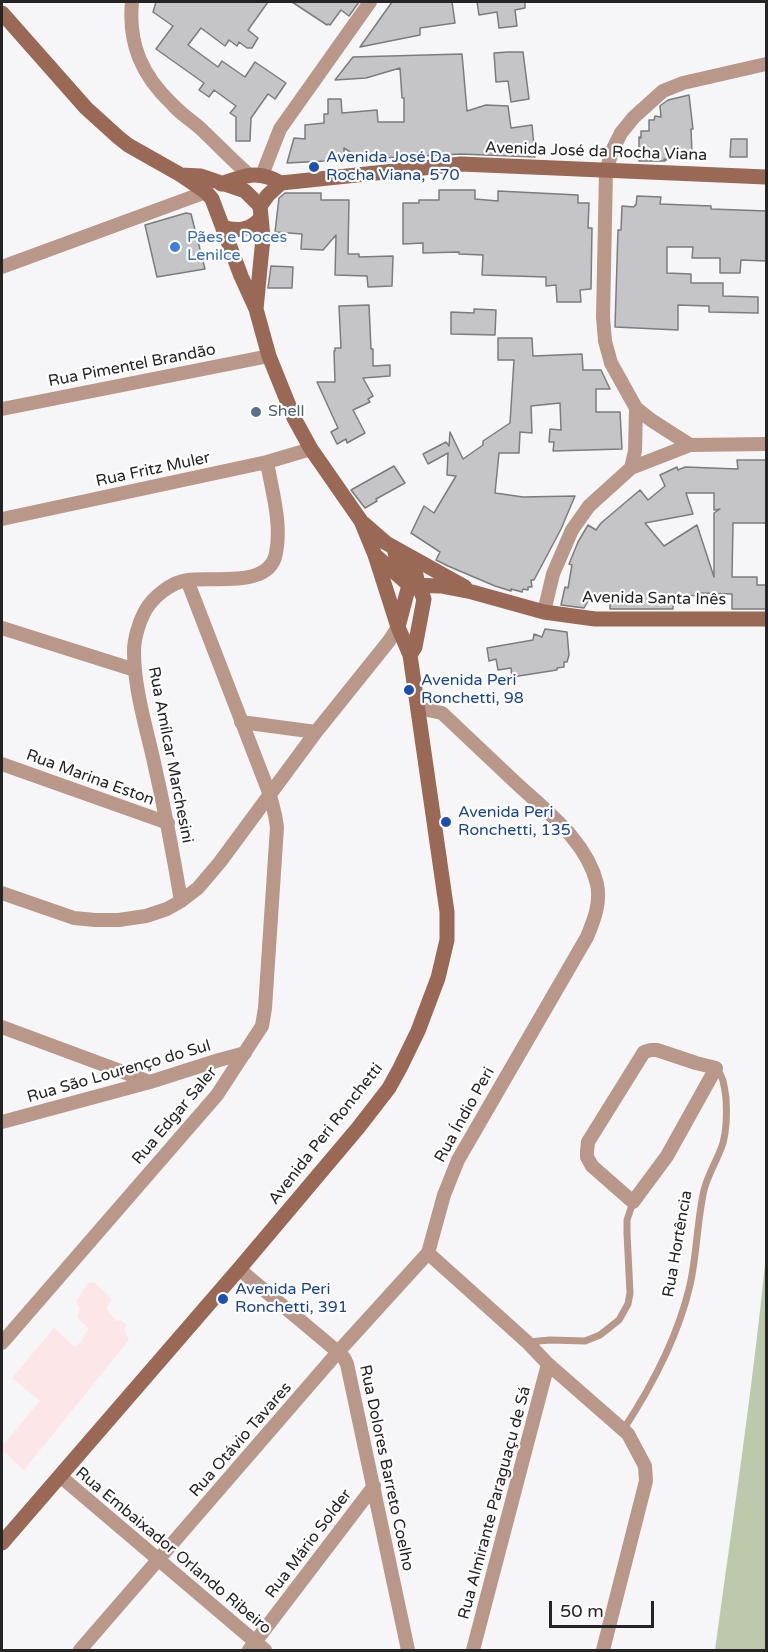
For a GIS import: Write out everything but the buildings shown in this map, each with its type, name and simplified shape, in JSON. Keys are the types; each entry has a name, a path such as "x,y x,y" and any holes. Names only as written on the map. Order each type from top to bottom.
{"main road":[{"name":"Avenida Santa Inês","path":"2,14 86,108 118,137 128,145 181,174 212,199 294,418 311,449 361,521 375,555 414,582 472,592 544,612 618,620 766,619"},
{"name":"Avenida José da Rocha Viana","path":"281,183 461,165 766,177"},
{"name":"Avenida Santa Inês","path":"181,174 201,176 245,191 261,212 263,238 255,309"},
{"path":"206,192 223,184 255,175 270,177 281,183 268,195 256,224 234,230 223,227"},
{"name":"Avenida Santa Inês","path":"361,521 386,543 472,592"},
{"path":"386,543 424,599 415,647 410,655"},
{"path":"375,555 398,627 410,655"},
{"path":"398,627 414,582 438,571"},
{"name":"Avenida Peri Ronchetti","path":"2,1543 358,1128 388,1088 418,1031 438,978 447,940 447,912 410,655"}],"street":[{"path":"132,2 130,18 132,32 140,62 150,81 173,106 255,175 285,122 370,2"},
{"path":"130,18 142,2"},
{"path":"690,445 636,408 611,363 605,340 603,317 606,172 612,151 621,133 633,117 663,91 684,83 766,64"},
{"path":"2,267 206,192"},
{"name":"Rua Pimentel Brandão","path":"2,409 269,356"},
{"path":"631,468 635,451 636,408"},
{"path":"544,612 554,574 572,530 590,506 631,468 690,445 766,444"},
{"name":"Rua Fritz Muler","path":"2,519 267,462 311,449"},
{"name":"Rua Amílcar Marchesini","path":"182,901 168,823 139,694 134,648 145,611 167,589 187,580 231,580 250,576 266,570 273,562 278,527 267,462"},
{"name":"Rua Edgar Saler","path":"2,1343 217,1095 262,1026 265,1008 275,815 270,795 187,580"},
{"path":"2,893 74,918 95,920 119,920 146,916 182,901 205,880 398,627"},
{"path":"2,628 135,670"},
{"name":"Rua Índio Peri","path":"418,708 442,713 560,824 578,846 592,870 598,899 587,938 458,1160 444,1195 429,1253"},
{"path":"241,722 316,732"},
{"name":"Rua Marina Eston","path":"2,764 168,823"},
{"path":"2,1027 150,1082"},
{"path":"657,1050 716,1068 667,1156 633,1202 592,1166 587,1157 588,1142 644,1053 657,1050"},
{"name":"Rua São Lourenço do Sul","path":"2,1122 150,1082 245,1053"},
{"path":"429,1253 548,1364 628,1434 645,1466 646,1481 603,1650"},
{"name":"Rua Otávio Tavares","path":"80,1650 338,1352 429,1253"},
{"name":"Rua Dolores Barreto Coelho","path":"239,1269 344,1358 349,1371 408,1650"},
{"name":"Rua Almirante Paraguaçu de Sá","path":"473,1650 548,1364"},
{"name":"Rua Embaixador Orlando Ribeiro","path":"60,1476 160,1560 257,1648"},
{"name":"Rua Mário Solder","path":"257,1648 374,1486"}],"lane":[{"name":"Rua Hortência","path":"623,1430 640,1404 682,1315 696,1251 705,1188 722,1144 726,1126 724,1081 716,1068"},
{"path":"527,1342 585,1341 600,1335 619,1320 628,1304 630,1293 627,1227 633,1202"}],"shaded area":[{"path":"94,1282 112,1299 106,1308 116,1321 121,1320 127,1326 124,1328 129,1340 24,1470 2,1450 2,1446 40,1401 12,1378 54,1328 75,1347 83,1339 88,1328 77,1318 80,1309 76,1301 87,1284"}],"green space":[{"path":"766,1254 766,1650 715,1650 749,1402"}],"place":[{"name":"Avenida José Da Rocha Viana, 570","path":"314,167"},
{"name":"Pães e Doces Lenilce","path":"175,247"},
{"name":"Shell","path":"256,412"},
{"name":"Avenida Peri Ronchetti, 98","path":"409,690"},
{"name":"Avenida Peri Ronchetti, 135","path":"446,822"},
{"name":"Avenida Peri Ronchetti, 391","path":"223,1299"}]}
